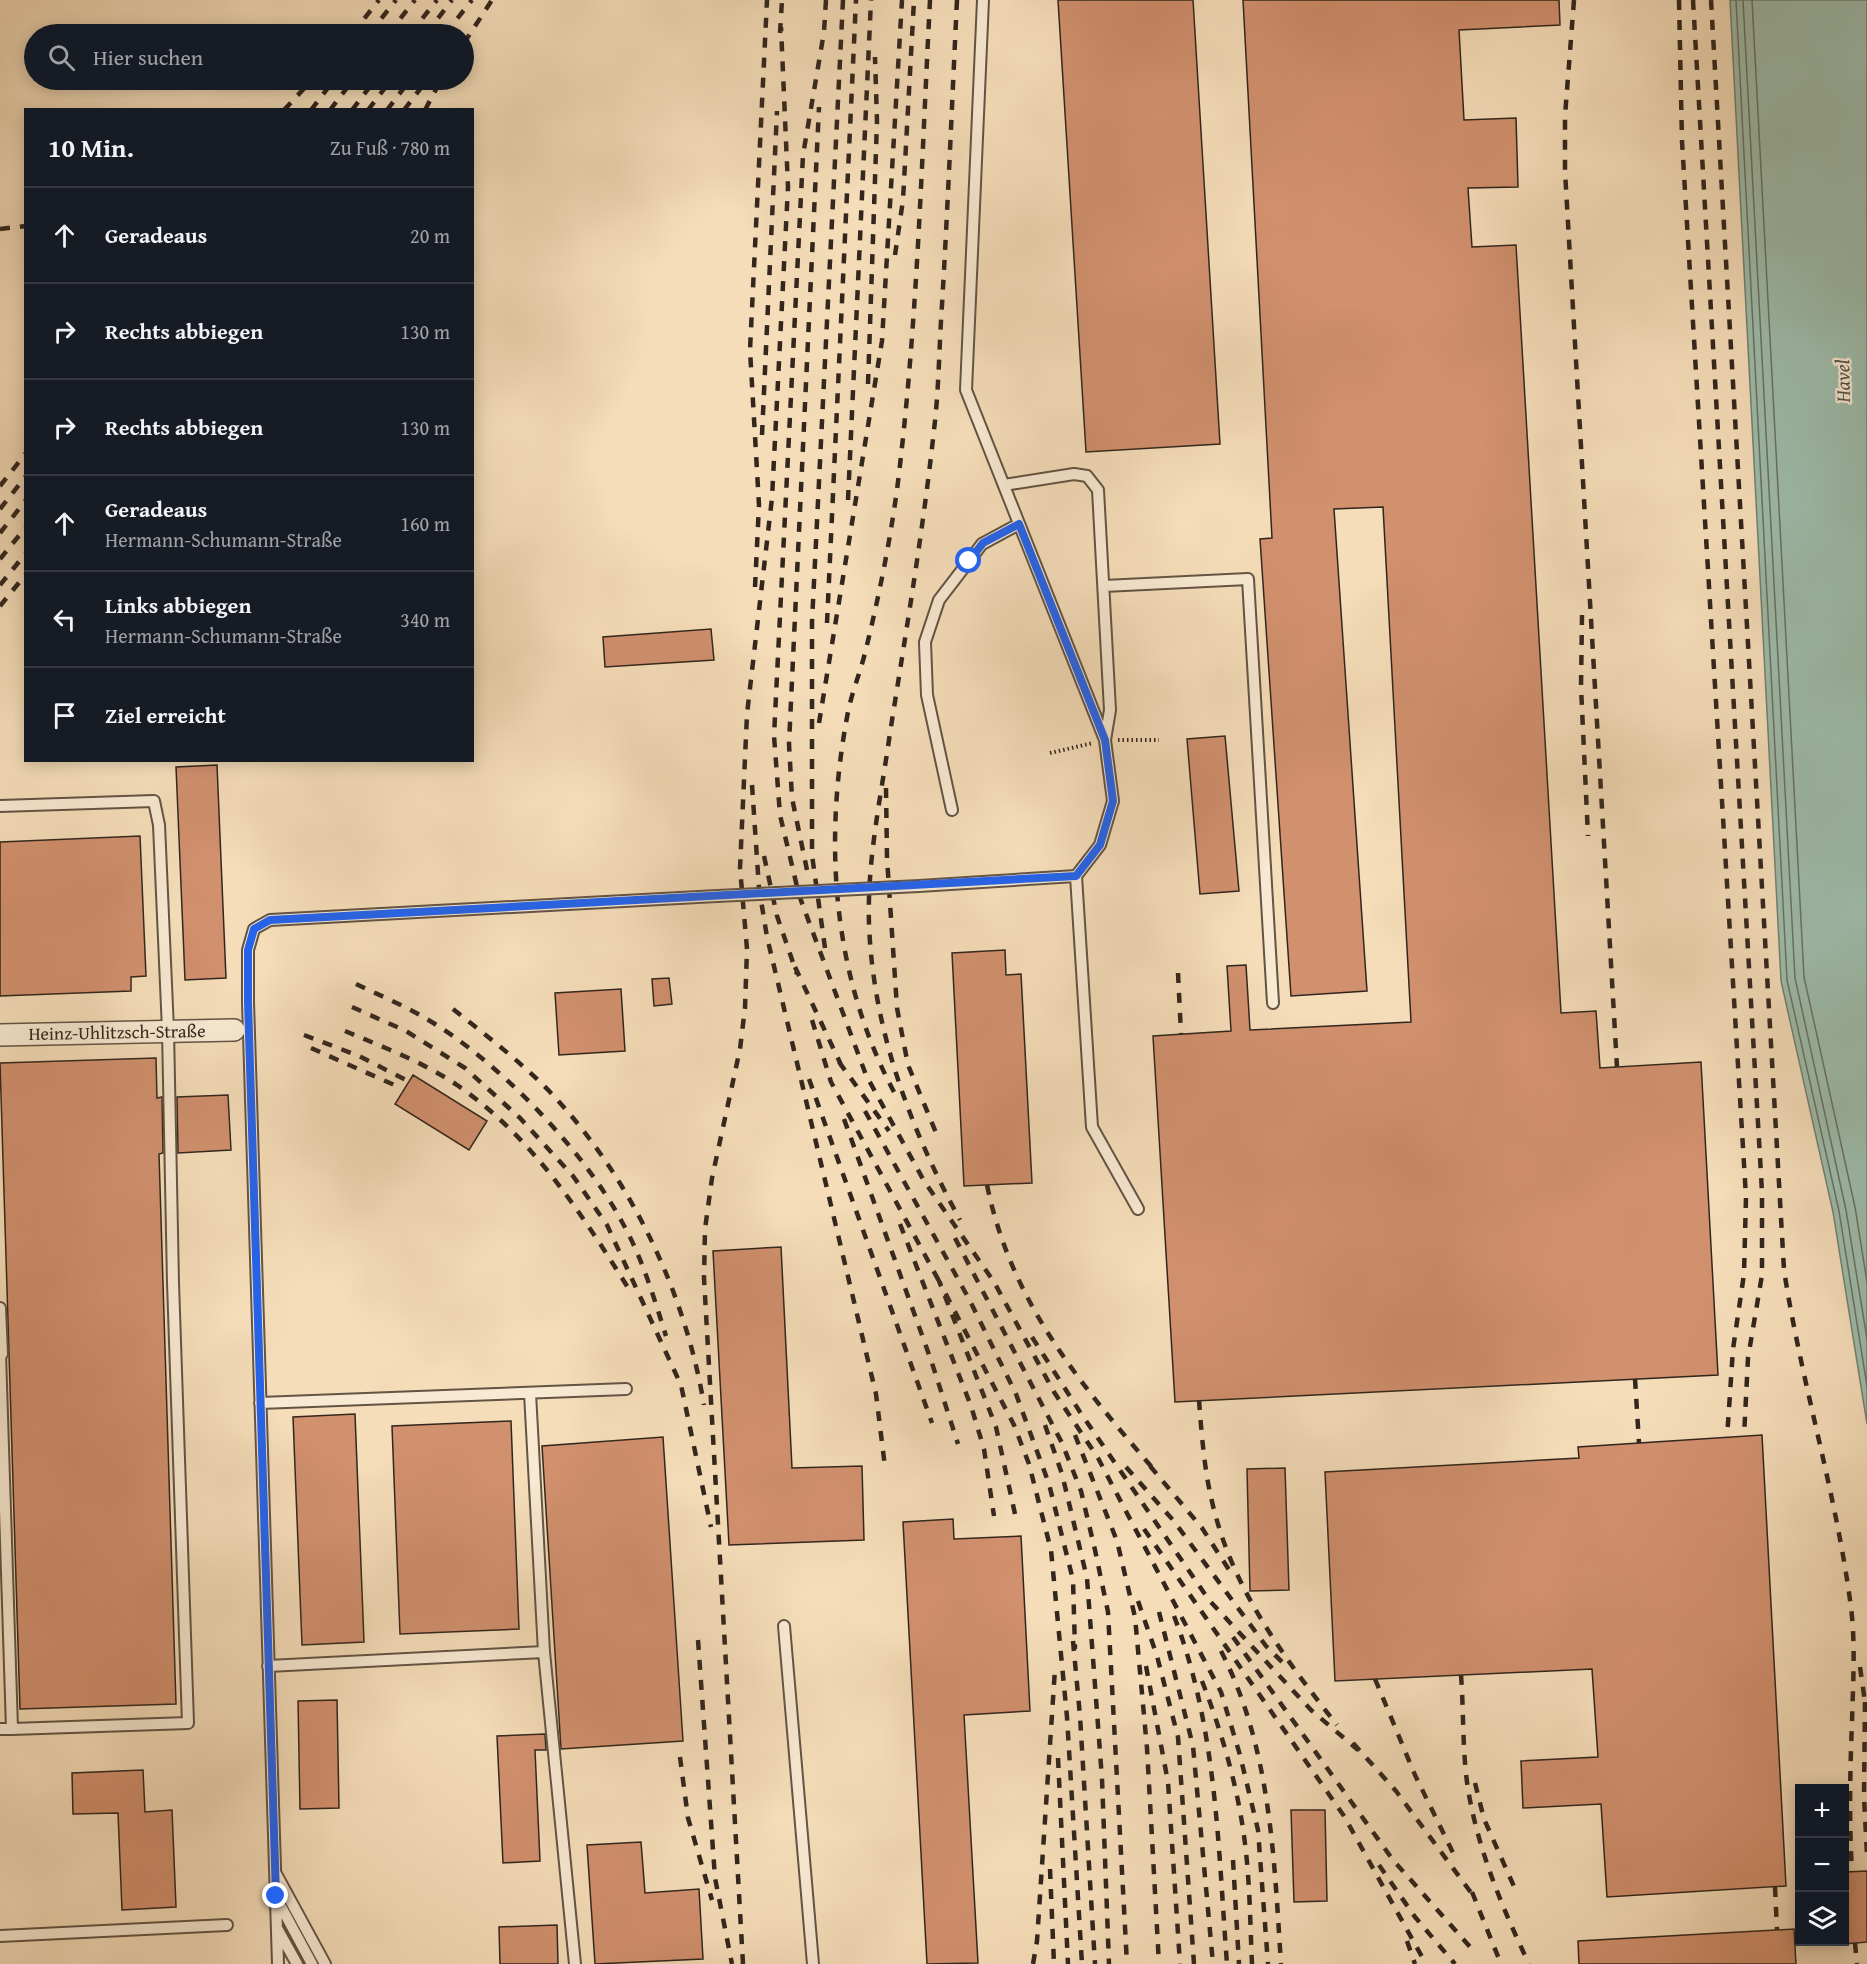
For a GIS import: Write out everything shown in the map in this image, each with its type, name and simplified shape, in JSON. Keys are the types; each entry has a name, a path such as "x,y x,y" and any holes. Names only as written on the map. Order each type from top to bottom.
{"street":[{"name":"Heinz-Uhlitzsch-Straße","path":"0,1035 234,1029"}],"lane":[{"path":"983,0 966,390 1105,740 1113,801 1100,845 1076,876 1092,1127 1138,1209"},
{"path":"1004,485 1074,474 1087,476 1098,490 1110,710 1105,740"},
{"path":"952,810 927,695 925,642 939,600 982,544 1019,524"},
{"path":"1104,586 1248,579 1273,1002"},
{"path":"0,806 154,801 159,825 168,1030 173,1283 188,1723 0,1729"},
{"path":"278,1964 248,1002 248,950 254,929 270,920 1076,876"},
{"path":"0,1308 12,1729"},
{"path":"260,1403 626,1389"},
{"path":"530,1393 544,1652 575,1964"},
{"path":"784,1626 813,1964"},
{"path":"268,1666 544,1652"},
{"path":"275,1871 325,1964"},
{"path":"276,1896 312,1964"},
{"path":"0,1936 226,1925"},
{"path":"277,1927 297,1964"}],"water":[{"name":"Havel","path":"1730,0 1867,0 1867,1424 1833,1212 1781,981"}],"building":[{"path":"1058,0 1193,0 1220,444 1086,452"},
{"path":"1243,0 1559,0 1560,25 1459,30 1464,120 1516,118 1518,187 1468,188 1472,247 1516,245 1561,1013 1596,1011 1600,1068 1701,1062 1718,1375 1175,1402 1153,1036 1231,1031 1227,966 1246,965 1250,1030 1411,1022 1383,507 1334,509 1367,991 1291,996 1260,539 1272,538"},
{"path":"711,629 714,660 605,667 603,637"},
{"path":"1225,736 1239,891 1200,894 1187,739"},
{"path":"217,765 226,978 185,980 176,767"},
{"path":"140,836 146,976 131,977 131,991 0,996 0,842"},
{"path":"1005,950 1006,975 1021,974 1032,1183 964,1186 952,953"},
{"path":"669,978 672,1004 654,1006 652,979"},
{"path":"621,989 625,1051 559,1055 555,993"},
{"path":"156,1058 157,1098 162,1097 163,1153 159,1154 176,1704 20,1709 0,1063"},
{"path":"413,1075 487,1121 469,1150 395,1104"},
{"path":"228,1095 231,1150 178,1153 177,1097"},
{"path":"781,1247 792,1468 862,1466 864,1540 729,1545 713,1251"},
{"path":"355,1414 364,1642 302,1645 293,1417"},
{"path":"511,1421 519,1629 400,1634 392,1426"},
{"path":"1762,1435 1786,1886 1607,1897 1601,1804 1523,1808 1521,1761 1598,1757 1592,1669 1335,1681 1325,1472 1579,1458 1578,1447"},
{"path":"663,1437 683,1741 561,1749 542,1446"},
{"path":"1285,1468 1289,1590 1250,1591 1247,1469"},
{"path":"953,1519 954,1539 1021,1536 1030,1711 964,1715 978,1963 927,1964 903,1522"},
{"path":"337,1700 339,1808 300,1809 298,1701"},
{"path":"545,1734 546,1750 535,1750 540,1861 503,1863 497,1736"},
{"path":"143,1770 145,1812 172,1810 176,1907 122,1910 118,1813 73,1814 72,1773"},
{"path":"1291,1810 1325,1810 1327,1901 1294,1902"},
{"path":"641,1842 645,1893 699,1889 703,1959 595,1964 587,1845"},
{"path":"1867,1871 1867,1942 1849,1944 1849,1872"},
{"path":"557,1925 558,1964 500,1964 499,1927"},
{"path":"1794,1929 1796,1964 1579,1964 1578,1941"}],"railway":[{"path":"360,24 379,0"},
{"path":"377,24 396,0"},
{"path":"396,24 415,0"},
{"path":"418,24 437,0"},
{"path":"434,24 452,0"},
{"path":"453,24 472,0"},
{"path":"474,28 492,0"},
{"path":"755,587 759,505 750,350 767,0"},
{"path":"780,33 782,0"},
{"path":"826,0 824,32 803,155 774,736 780,815 799,895 866,1075 924,1181 994,1282 1054,1392 1098,1458 1221,1692 1240,1755 1258,1830 1268,1964"},
{"path":"825,948 812,855 812,622 843,0"},
{"path":"827,623 856,0"},
{"path":"848,500 871,0"},
{"path":"819,723 882,341 902,0"},
{"path":"895,255 903,200 914,0"},
{"path":"894,1092 873,1047 857,1001 846,954 838,906 835,858 836,809 840,761 848,712 876,604 891,531 898,481 916,285 930,0"},
{"path":"957,0 936,415 919,544 875,828 870,876 869,924 878,1002 897,1077 925,1150 960,1220"},
{"path":"1574,0 1565,116 1565,171 1617,1067"},
{"path":"1679,0 1682,141 1746,1197 1744,1274 1733,1349 1727,1438"},
{"path":"1693,0 1762,1192 1762,1275 1748,1358 1744,1437"},
{"path":"1711,0 1784,1270 1799,1353 1836,1517 1852,1615 1854,1661 1850,1797 1852,1872"},
{"path":"743,1964 704,1278 705,1229 712,1178 740,1049 745,1008 747,949 740,868 747,714 772,498 788,187 781,27"},
{"path":"868,384 877,121 875,57"},
{"path":"286,108 303,90"},
{"path":"313,108 326,90"},
{"path":"332,108 345,90"},
{"path":"354,108 367,90"},
{"path":"370,108 383,90"},
{"path":"389,108 402,90"},
{"path":"406,108 419,90"},
{"path":"426,108 436,90"},
{"path":"807,870 792,798 789,744 819,107"},
{"path":"762,435 777,111"},
{"path":"0,229 24,226"},
{"path":"0,486 24,456"},
{"path":"0,509 24,479"},
{"path":"0,533 24,503"},
{"path":"0,559 24,529"},
{"path":"0,585 24,555"},
{"path":"0,606 24,576"},
{"path":"1582,615 1581,687 1588,836"},
{"path":"752,785 759,888 767,937 876,1394 885,1467"},
{"path":"886,788 887,858 897,1008 908,1065 939,1140"},
{"path":"764,856 777,916 797,974"},
{"path":"795,967 843,1069"},
{"path":"1178,973 1181,1034"},
{"path":"356,984 417,1013 452,1036 508,1081 561,1136 605,1194 629,1235 647,1278 666,1336"},
{"path":"352,1007 406,1031 465,1068 520,1118 573,1176 607,1225 681,1385 711,1527"},
{"path":"453,1009 540,1082 606,1161 650,1238 668,1278 695,1362 704,1405"},
{"path":"812,1020 831,1082 939,1281"},
{"path":"345,1031 430,1069 485,1106 510,1129 555,1180 595,1236 632,1294"},
{"path":"304,1035 359,1056 406,1080"},
{"path":"311,1048 401,1088"},
{"path":"839,1062 889,1131"},
{"path":"809,1079 932,1423"},
{"path":"865,1111 969,1299 1016,1394 1049,1484 1073,1580 1075,1649"},
{"path":"844,1119 931,1360 958,1444"},
{"path":"987,1185 998,1227 1013,1267 1031,1304 1075,1373 1156,1472"},
{"path":"900,1224 971,1406 984,1449 994,1516"},
{"path":"955,1238 1062,1443 1081,1491 1095,1550 1108,1612 1127,1964"},
{"path":"1015,1514 996,1427 939,1281 1014,1425 1029,1464 1051,1550 1067,1717 1082,1964"},
{"path":"1032,1337 1080,1412 1209,1600 1311,1710 1358,1750"},
{"path":"1635,1379 1639,1443"},
{"path":"1199,1400 1209,1488 1225,1546 1237,1574 1266,1627 1300,1677 1337,1725"},
{"path":"1045,1425 1062,1474 1087,1578 1102,1779 1109,1964"},
{"path":"1075,1435 1117,1541 1135,1617 1147,1748 1159,1964"},
{"path":"1150,1466 1202,1528 1233,1576"},
{"path":"1126,1467 1173,1520 1266,1646 1286,1666"},
{"path":"1144,1529 1344,1816 1426,1964"},
{"path":"1138,1601 1157,1656 1178,1737 1194,1964"},
{"path":"1159,1612 1193,1746 1213,1964"},
{"path":"1174,1616 1188,1658 1207,1744 1218,1832 1227,1964"},
{"path":"1233,1637 1393,1860 1472,1949"},
{"path":"698,1640 715,1878 732,1964"},
{"path":"1073,1641 1080,1716 1095,1964"},
{"path":"1221,1651 1238,1688 1260,1765 1272,1844 1281,1964"},
{"path":"1146,1666 1168,1782 1180,1964"},
{"path":"1860,1667 1866,1709"},
{"path":"1033,1964 1037,1941 1055,1669"},
{"path":"1461,1675 1465,1765 1479,1839 1493,1881 1529,1964"},
{"path":"1375,1679 1415,1775 1456,1859"},
{"path":"1202,1681 1228,1757 1241,1816 1248,1868 1252,1964"},
{"path":"1865,1702 1864,1797 1867,1855"},
{"path":"1353,1743 1396,1791 1475,1898"},
{"path":"680,1757 688,1818 712,1900"},
{"path":"1058,1758 1068,1964"},
{"path":"1475,1783 1484,1819 1516,1891"},
{"path":"1233,1860 1239,1964"},
{"path":"1379,1865 1415,1917 1455,1964"},
{"path":"1050,1869 1054,1964"},
{"path":"1775,1887 1777,1930"},
{"path":"1472,1892 1501,1964"},
{"path":"1407,1941 1415,1964"},
{"path":"1855,1943 1857,1964"}],"route":[{"path":"276,1896 248,1002 248,950 254,929 270,920 1076,876 1100,845 1113,801 1105,740 1019,524 983,543 969,561"}]}
